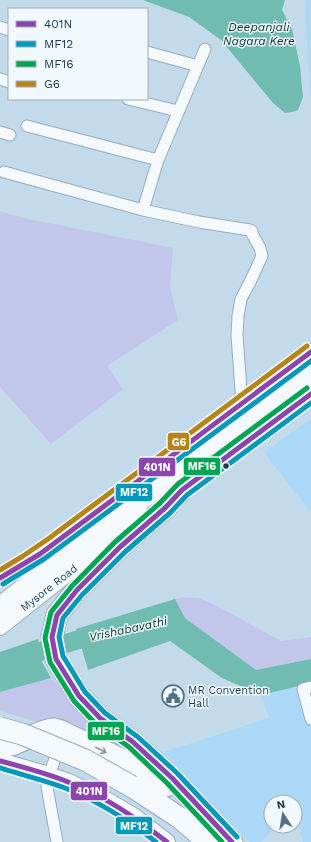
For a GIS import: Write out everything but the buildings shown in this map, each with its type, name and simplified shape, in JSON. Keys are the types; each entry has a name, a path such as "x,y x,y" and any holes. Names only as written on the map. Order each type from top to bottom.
{"highway":[{"path":"0,608 96,532 311,372"},
{"path":"0,618 16,604 311,386"},
{"path":"182,490 166,508 120,547 77,590 57,615 52,638 56,659 79,696 100,718 133,742 172,778 232,842"},
{"path":"0,728 22,734 85,760 128,792 188,842"},
{"path":"0,747 16,744 34,734 54,729 92,745 147,773 204,812"},
{"path":"0,742 17,747 128,792 180,818 208,842"}],"street":[{"path":"143,210 158,160 205,48"},
{"path":"148,52 198,66"},
{"path":"132,100 178,111"},
{"path":"27,126 158,160"},
{"path":"4,172 143,210 199,222 251,230 260,248 262,256 241,299 238,316 237,344 242,404"},
{"path":"0,578 14,571 47,549 311,352"},
{"name":"Mysore Road","path":"0,627 120,532 182,490 311,394"},
{"path":"311,687 303,689 311,719"},
{"path":"57,842 47,788 49,775 64,733"},
{"path":"0,761 69,782 108,801 136,817 167,842"}],"shaded area":[{"path":"305,0 311,0 311,96 310,96"},
{"path":"0,211 23,218 173,248 170,286 178,320 107,366 123,389 51,444 0,387"},
{"path":"311,419 311,513 264,452"},
{"path":"185,597 199,598 215,605 281,641 311,637 311,659 256,670 185,618 175,599"},
{"path":"51,678 121,751 69,731 0,711 0,692"},
{"path":"311,683 311,842 303,842 301,834 303,834 303,794 263,794 263,834 269,834 261,842 249,842 164,752 269,718 261,695"}],"water":[{"name":"Deepanjali Nagara Kere","path":"143,0 285,0 282,10 292,29 300,66 303,97 298,110 285,113 273,103 221,40 189,17"},
{"path":"175,599 185,618 256,670 311,659 311,683 261,695 222,678 170,641 88,670 76,629"},
{"path":"38,639 42,662 51,678 0,692 0,652"}],"waterway":[{"name":"Vrishabavathi","path":"0,664 103,632"}],"transit line":[{"name":"G6","path":"0,570 48,539 307,346"},
{"name":"401N","path":"0,578 40,554 311,352"},
{"name":"MF12","path":"3,584 44,559 311,361"},
{"name":"MF16","path":"222,842 167,783 129,747 95,723 74,701 50,662 45,638 51,612 72,586 115,542 160,503 178,484 307,388"},
{"name":"401N","path":"232,842 172,778 133,742 100,718 79,696 56,659 52,637 57,615 77,590 120,547 165,508 182,490 311,394"},
{"name":"MF12","path":"237,837 177,773 138,737 105,713 85,692 63,656 59,637 63,618 82,595 125,552 170,513 187,495 311,403"},
{"name":"401N","path":"0,761 51,776 95,794 132,816 167,842"},
{"name":"MF12","path":"0,768 49,782 77,793 135,826 156,842"}],"place":[{"name":"MR Convention Hall","path":"173,696"}]}
